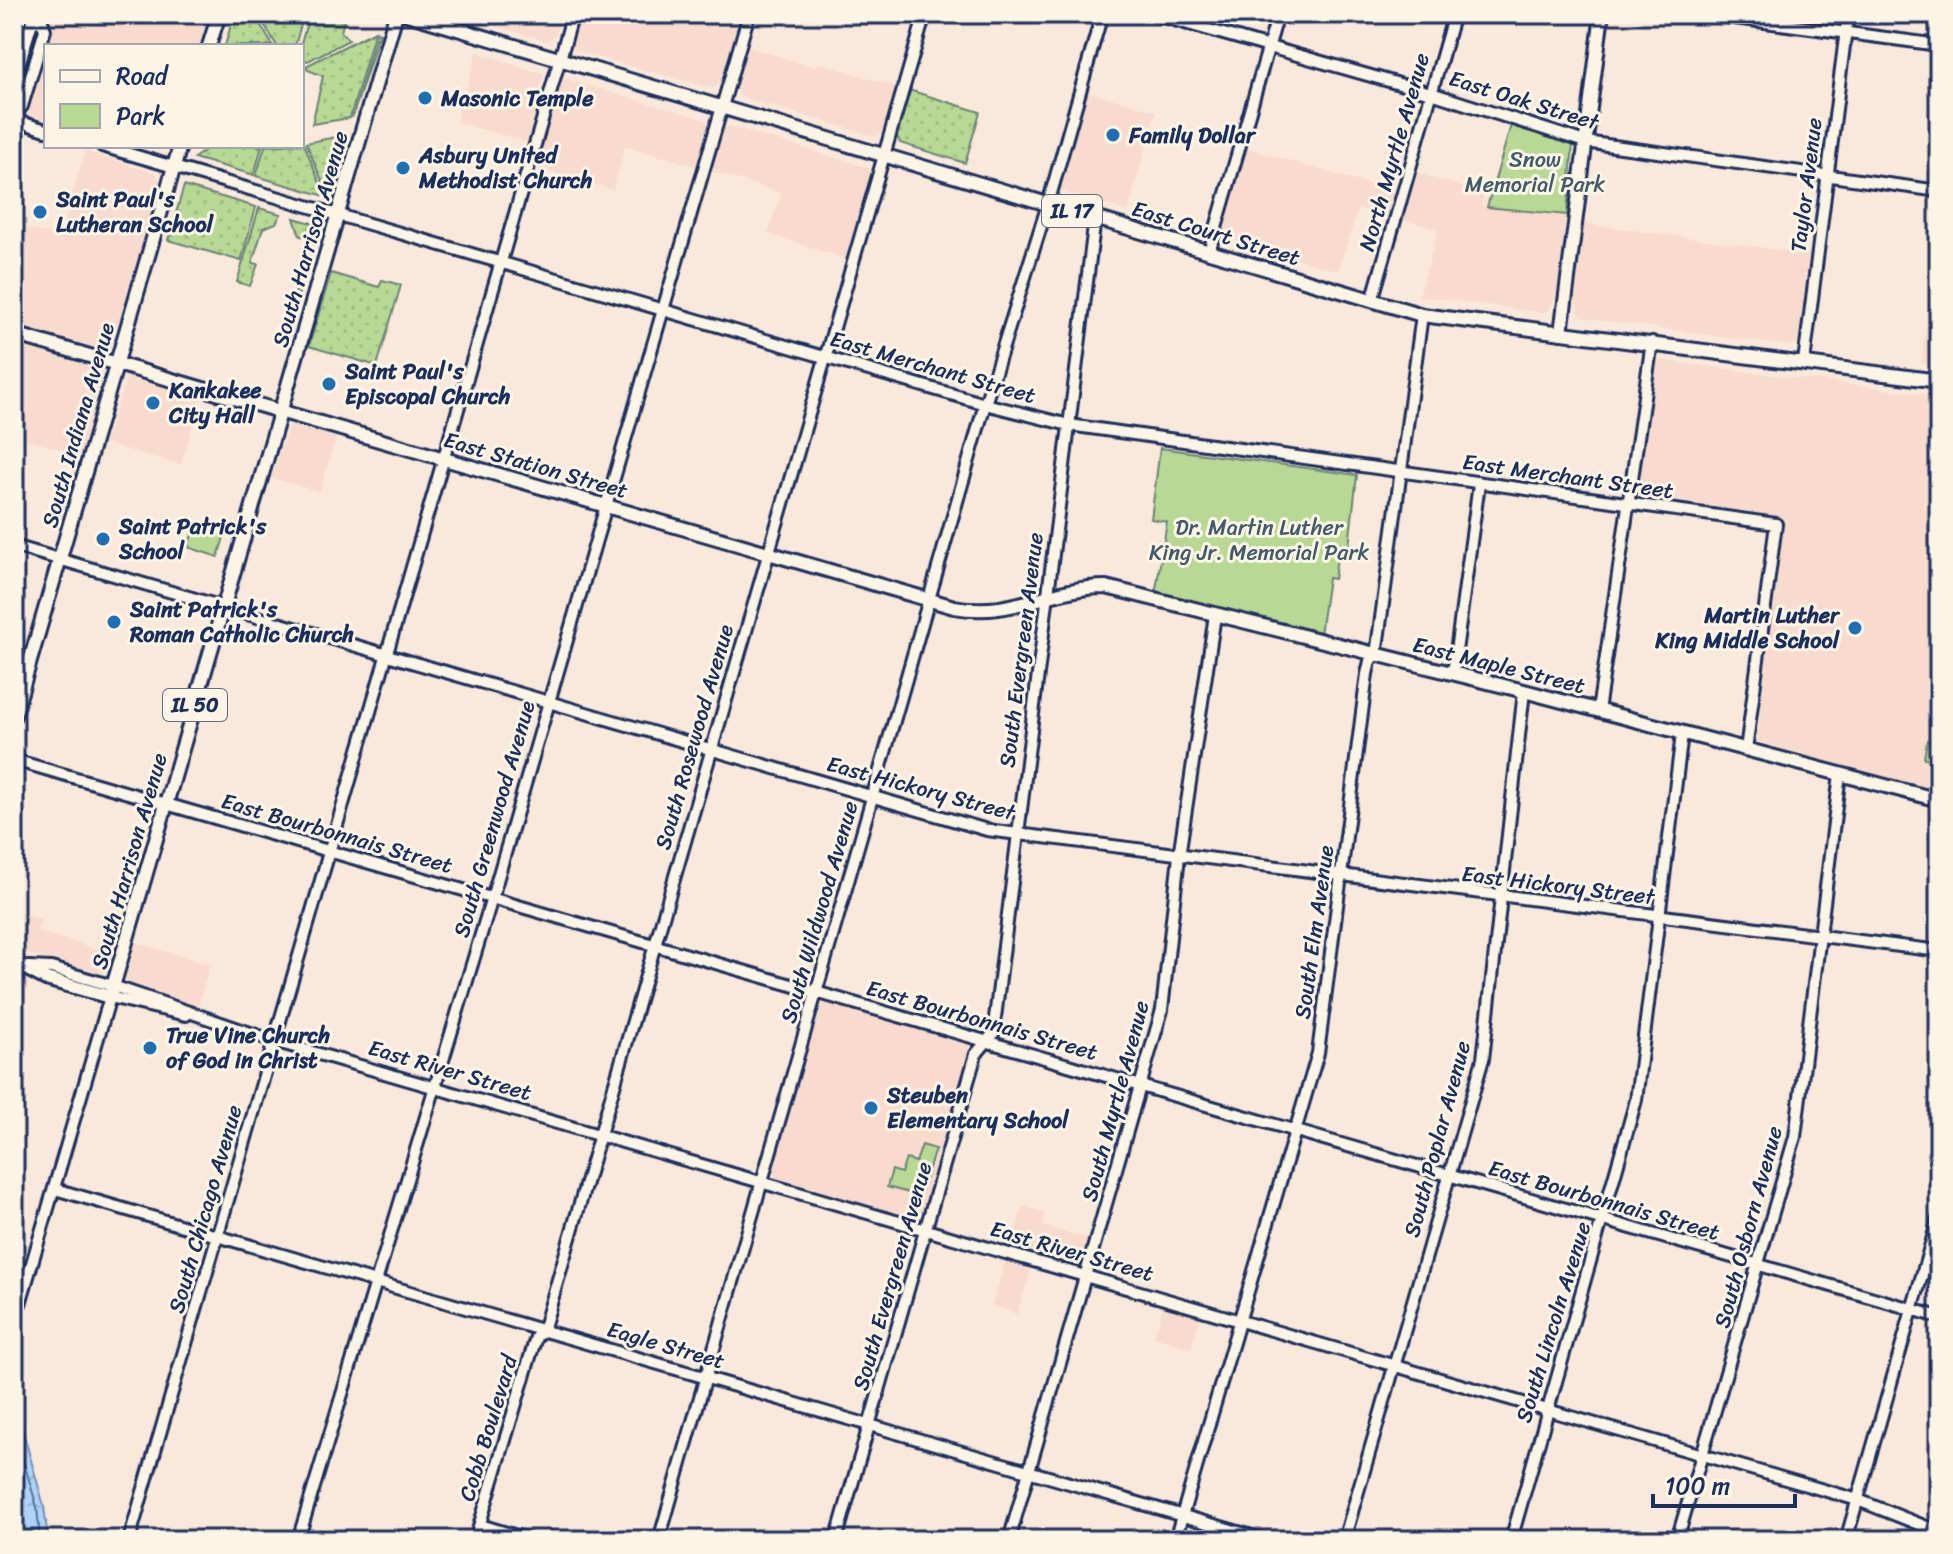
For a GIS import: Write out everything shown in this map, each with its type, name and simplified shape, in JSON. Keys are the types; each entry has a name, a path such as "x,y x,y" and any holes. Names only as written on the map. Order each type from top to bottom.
{"main road":[{"path":"210,44 219,14"},
{"name":"South Harrison Avenue","path":"112,992 396,14"},
{"name":"East Court Street","path":"407,14 1422,315 1939,381"},
{"path":"1561,333 1602,14"},
{"name":"South Indiana Avenue","path":"14,716 179,148"},
{"name":"East Station Street","path":"14,334 931,601 971,611 989,610 1022,607 1048,594"},
{"name":"East Maple Street","path":"1048,594 1106,587 1524,691 1939,800"},
{"name":"East River Street","path":"14,962 29,967 46,979 112,992"}],"street":[{"name":"South Chicago Avenue","path":"129,1540 573,14"},
{"name":"South Greenwood Avenue","path":"298,1540 492,898 749,14"},
{"name":"South Rosewood Avenue","path":"543,1331 925,14"},
{"name":"South Wildwood Avenue","path":"659,1540 931,601 985,404 1048,204 1102,14"},
{"name":"East Oak Street","path":"1153,14 1431,93 1585,142 1939,191"},
{"path":"1209,252 1278,14"},
{"name":"North Myrtle Avenue","path":"1372,301 1454,14"},
{"path":"1704,14 1939,45"},
{"name":"Taylor Avenue","path":"1804,362 1848,14"},
{"path":"14,81 30,25 34,20 42,21 45,30 22,106 14,118 44,129"},
{"name":"East Merchant Street","path":"109,148 985,404 1069,425 1776,524 1746,750"},
{"name":"South Evergreen Avenue","path":"836,1540 976,1054 993,1034 1095,218"},
{"name":"South Elm Avenue","path":"1175,1540 1318,1053 1367,674 1370,661 1376,655 1422,315"},
{"path":"1598,711 1652,342"},
{"path":"1453,673 1479,484"},
{"name":"East Hickory Street","path":"14,546 872,797 1018,836 1939,951"},
{"name":"South Myrtle Avenue","path":"1009,1540 1162,1010 1179,856 1215,615"},
{"name":"South Poplar Avenue","path":"1344,1540 1483,1059 1524,691"},
{"name":"South Lincoln Avenue","path":"1511,1540 1636,1100 1682,734"},
{"name":"East Bourbonnais Street","path":"14,760 1939,1317"},
{"name":"South Osborn Avenue","path":"1677,1540 1760,1266 1795,1137 1840,774"},
{"name":"East River Street","path":"112,992 167,1013 192,1016 1858,1500 1939,1532"},
{"name":"South Harrison Avenue","path":"20,1304 112,992"},
{"name":"Eagle Street","path":"55,1189 1266,1540"},
{"path":"1846,1540 1939,1216"},
{"name":"Cobb Boulevard","path":"475,1540 536,1337 543,1331"},
{"path":"480,1525 530,1540"}],"shaded area":[{"path":"14,14 208,14 200,44 44,44 44,119 14,110"},
{"path":"454,14 562,14 555,35 547,41"},
{"path":"579,14 741,14 719,84 714,89 575,51 571,43"},
{"path":"746,46 815,67 818,62 897,87 884,131 876,137 741,97 734,87"},
{"path":"477,52 544,74 527,142 456,122"},
{"path":"563,78 706,120 708,125 697,167 625,146 613,190 534,167"},
{"path":"1085,91 1156,111 1128,211 1065,193 1059,188"},
{"path":"730,126 869,168 870,176 846,259 768,234 781,193 710,171 722,129"},
{"path":"1246,148 1394,192 1388,218 1358,209 1338,271 1230,239 1221,226"},
{"path":"85,151 155,173 160,181 111,348 103,350 14,324 14,224 60,237"},
{"path":"1414,172 1484,193 1481,204 1487,207 1567,215 1556,296 1549,310 1544,313 1419,296 1438,230 1401,219"},
{"path":"1580,223 1809,254 1798,343 1789,346 1584,318 1579,314 1575,300"},
{"path":"1931,283 1939,284 1939,366 1921,363"},
{"path":"14,343 103,370 80,455 14,436"},
{"name":"Martin Luther King Middle School","path":"1659,360 1939,396 1939,793 1757,741 1784,517 1637,494 1653,364"},
{"path":"127,377 201,397 181,465 104,443"},
{"path":"289,425 336,437 320,492 271,478"},
{"path":"14,911 41,919 37,931 113,954 107,970 99,975 14,950"},
{"path":"135,942 210,965 198,1006 128,983 125,978"},
{"path":"14,977 29,981 22,1005 14,1003"},
{"name":"Steuben Elementary School","path":"830,1003 970,1045 923,1210 915,1218 777,1179 774,1174 773,1163 819,1008 821,1004"},
{"path":"1023,1206 1045,1213 1042,1226 1089,1239 1080,1262 1072,1264 1011,1246"},
{"path":"1006,1259 1032,1266 1017,1314 992,1306"},
{"path":"1164,1305 1201,1316 1191,1348 1154,1337"}],"green space":[{"path":"234,14 254,14 272,44 226,44"},
{"path":"258,14 304,14 296,44 276,44"},
{"path":"310,14 344,20 341,32 349,40 308,61 304,60 304,44 301,44"},
{"path":"375,31 350,118 312,124 323,76 308,70 306,66"},
{"path":"377,32 380,33 352,118"},
{"path":"909,90 980,112 965,163 900,143 896,134"},
{"name":"Snow Memorial Park","path":"1511,125 1573,143 1567,215 1487,207"},
{"path":"345,135 328,195 306,143"},
{"path":"304,144 325,196 256,176 264,148 304,148"},
{"path":"208,148 261,148 254,175 194,158"},
{"path":"184,186 256,207 241,261 168,240"},
{"path":"259,208 281,214 276,223 263,228 252,263 258,264 250,286 237,282"},
{"path":"294,218 319,225 287,333 284,332 311,237 300,236"},
{"path":"331,273 379,287 382,280 401,285 377,366 309,346"},
{"name":"Dr. Martin Luther King Jr. Memorial Park","path":"1160,448 1357,475 1349,546 1339,545 1334,579 1328,578 1320,634 1155,595 1167,522 1151,519"},
{"path":"195,525 225,534 218,557 188,547"},
{"path":"1927,740 1939,742 1939,760 1924,758"},
{"path":"922,1145 935,1149 920,1196 887,1187 892,1170 901,1173 906,1159 916,1162"}],"water":[{"path":"14,1400 44,1506 48,1540 14,1540"}],"place":[{"name":"Masonic Temple","path":"425,98"},
{"name":"Family Dollar","path":"1113,135"},
{"name":"Asbury United Methodist Church","path":"403,168"},
{"name":"Saint Paul's Lutheran School","path":"40,212"},
{"name":"Saint Paul's Episcopal Church","path":"329,384"},
{"name":"Kankakee City Hall","path":"153,403"},
{"name":"Saint Patrick's School","path":"103,539"},
{"name":"Saint Patrick's Roman Catholic Church","path":"114,622"},
{"name":"Martin Luther King Middle School","path":"1855,628"},
{"name":"True Vine Church of God in Christ","path":"150,1048"},
{"name":"Steuben Elementary School","path":"871,1108"}]}
